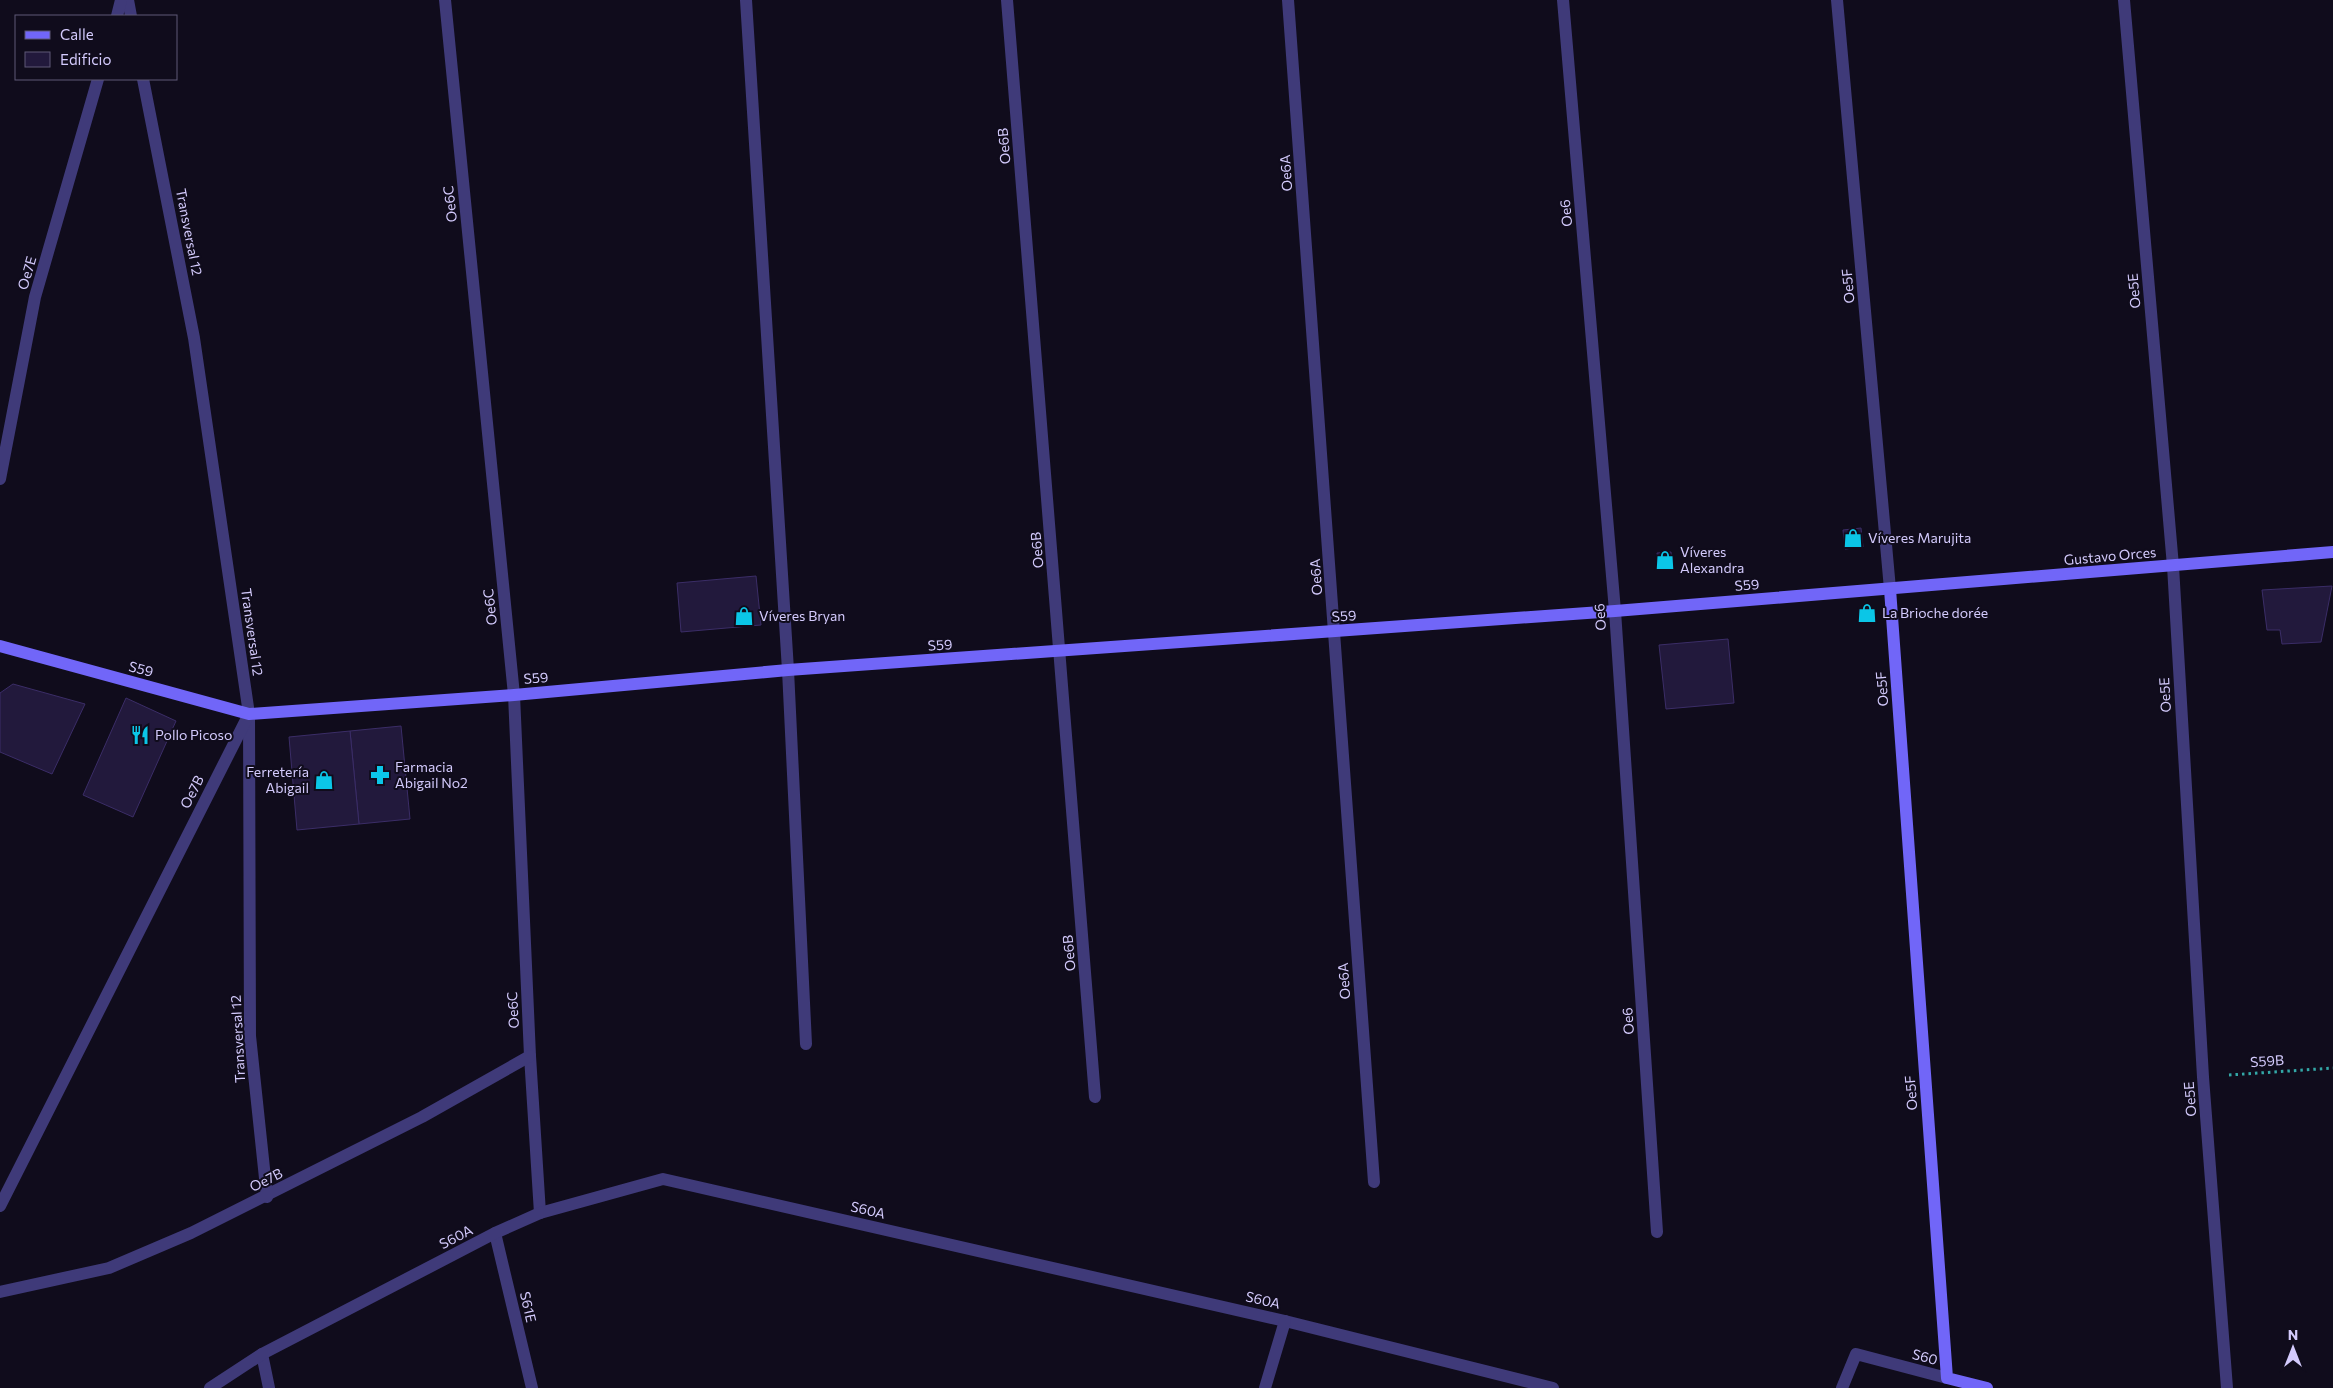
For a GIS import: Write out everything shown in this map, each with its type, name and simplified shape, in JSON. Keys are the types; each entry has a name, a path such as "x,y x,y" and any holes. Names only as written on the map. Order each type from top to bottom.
{"street":[{"path":"117,15 121,0"},
{"path":"128,0 131,15"},
{"name":"Oe6C","path":"445,0 514,695 530,1056 540,1213"},
{"path":"746,0 788,670 806,1044"},
{"name":"Oe6B","path":"1007,0 1095,1097"},
{"name":"Oe6A","path":"1288,0 1374,1182"},
{"name":"Oe6","path":"1563,0 1615,611 1657,1232"},
{"name":"Oe5F","path":"1837,0 1890,589 1947,1378"},
{"name":"Oe5E","path":"2124,0 2173,566 2203,1077 2227,1388"},
{"name":"Oe7E","path":"0,479 35,297 98,80"},
{"name":"Transversal 12","path":"143,80 194,338 249,714 250,1036 267,1197"},
{"name":"Gustavo Orces","path":"1890,589 2333,552"},
{"name":"S59","path":"0,646 249,714 514,695 788,670 1335,632 1890,589"},
{"name":"Oe7B","path":"0,1206 249,714"},
{"name":"Oe7B","path":"0,1292 109,1268 191,1233 267,1197 422,1117 530,1056"},
{"name":"S60A","path":"210,1388 262,1354 495,1233 540,1213 663,1179 1285,1321 1553,1388"},
{"name":"S61E","path":"495,1233 532,1388"},
{"path":"1265,1388 1285,1321"},
{"path":"262,1354 269,1388"},
{"name":"S60","path":"1842,1388 1856,1354 1987,1388"}],"path":[{"name":"S59B","path":"2203,1077 2333,1068"}],"building":[{"name":"Víveres Marujita","path":"1861,528 1863,547 1845,549 1843,530"},
{"name":"Víveres Alexandra","path":"1671,552 1672,566 1659,567 1657,553"},
{"path":"756,576 761,625 681,632 677,583"},
{"path":"2332,586 2321,642 2282,644 2280,630 2267,630 2262,590"},
{"path":"1728,639 1734,703 1666,709 1659,645"},
{"path":"13,684 85,704 52,774 0,752 0,693"},
{"path":"126,698 176,721 133,817 83,795"},
{"name":"Farmacia Abigail No2","path":"401,726 410,819 359,824 350,731"},
{"name":"Ferretería Abigail","path":"350,731 359,824 297,830 289,737"}],"place":[{"name":"Víveres Marujita","path":"1853,538"},
{"name":"Víveres Alexandra","path":"1665,560"},
{"name":"La Brioche dorée","path":"1867,613"},
{"name":"Víveres Bryan","path":"744,616"},
{"name":"Pollo Picoso","path":"140,735"},
{"name":"Farmacia Abigail No2","path":"380,775"},
{"name":"Ferretería Abigail","path":"324,780"}]}
